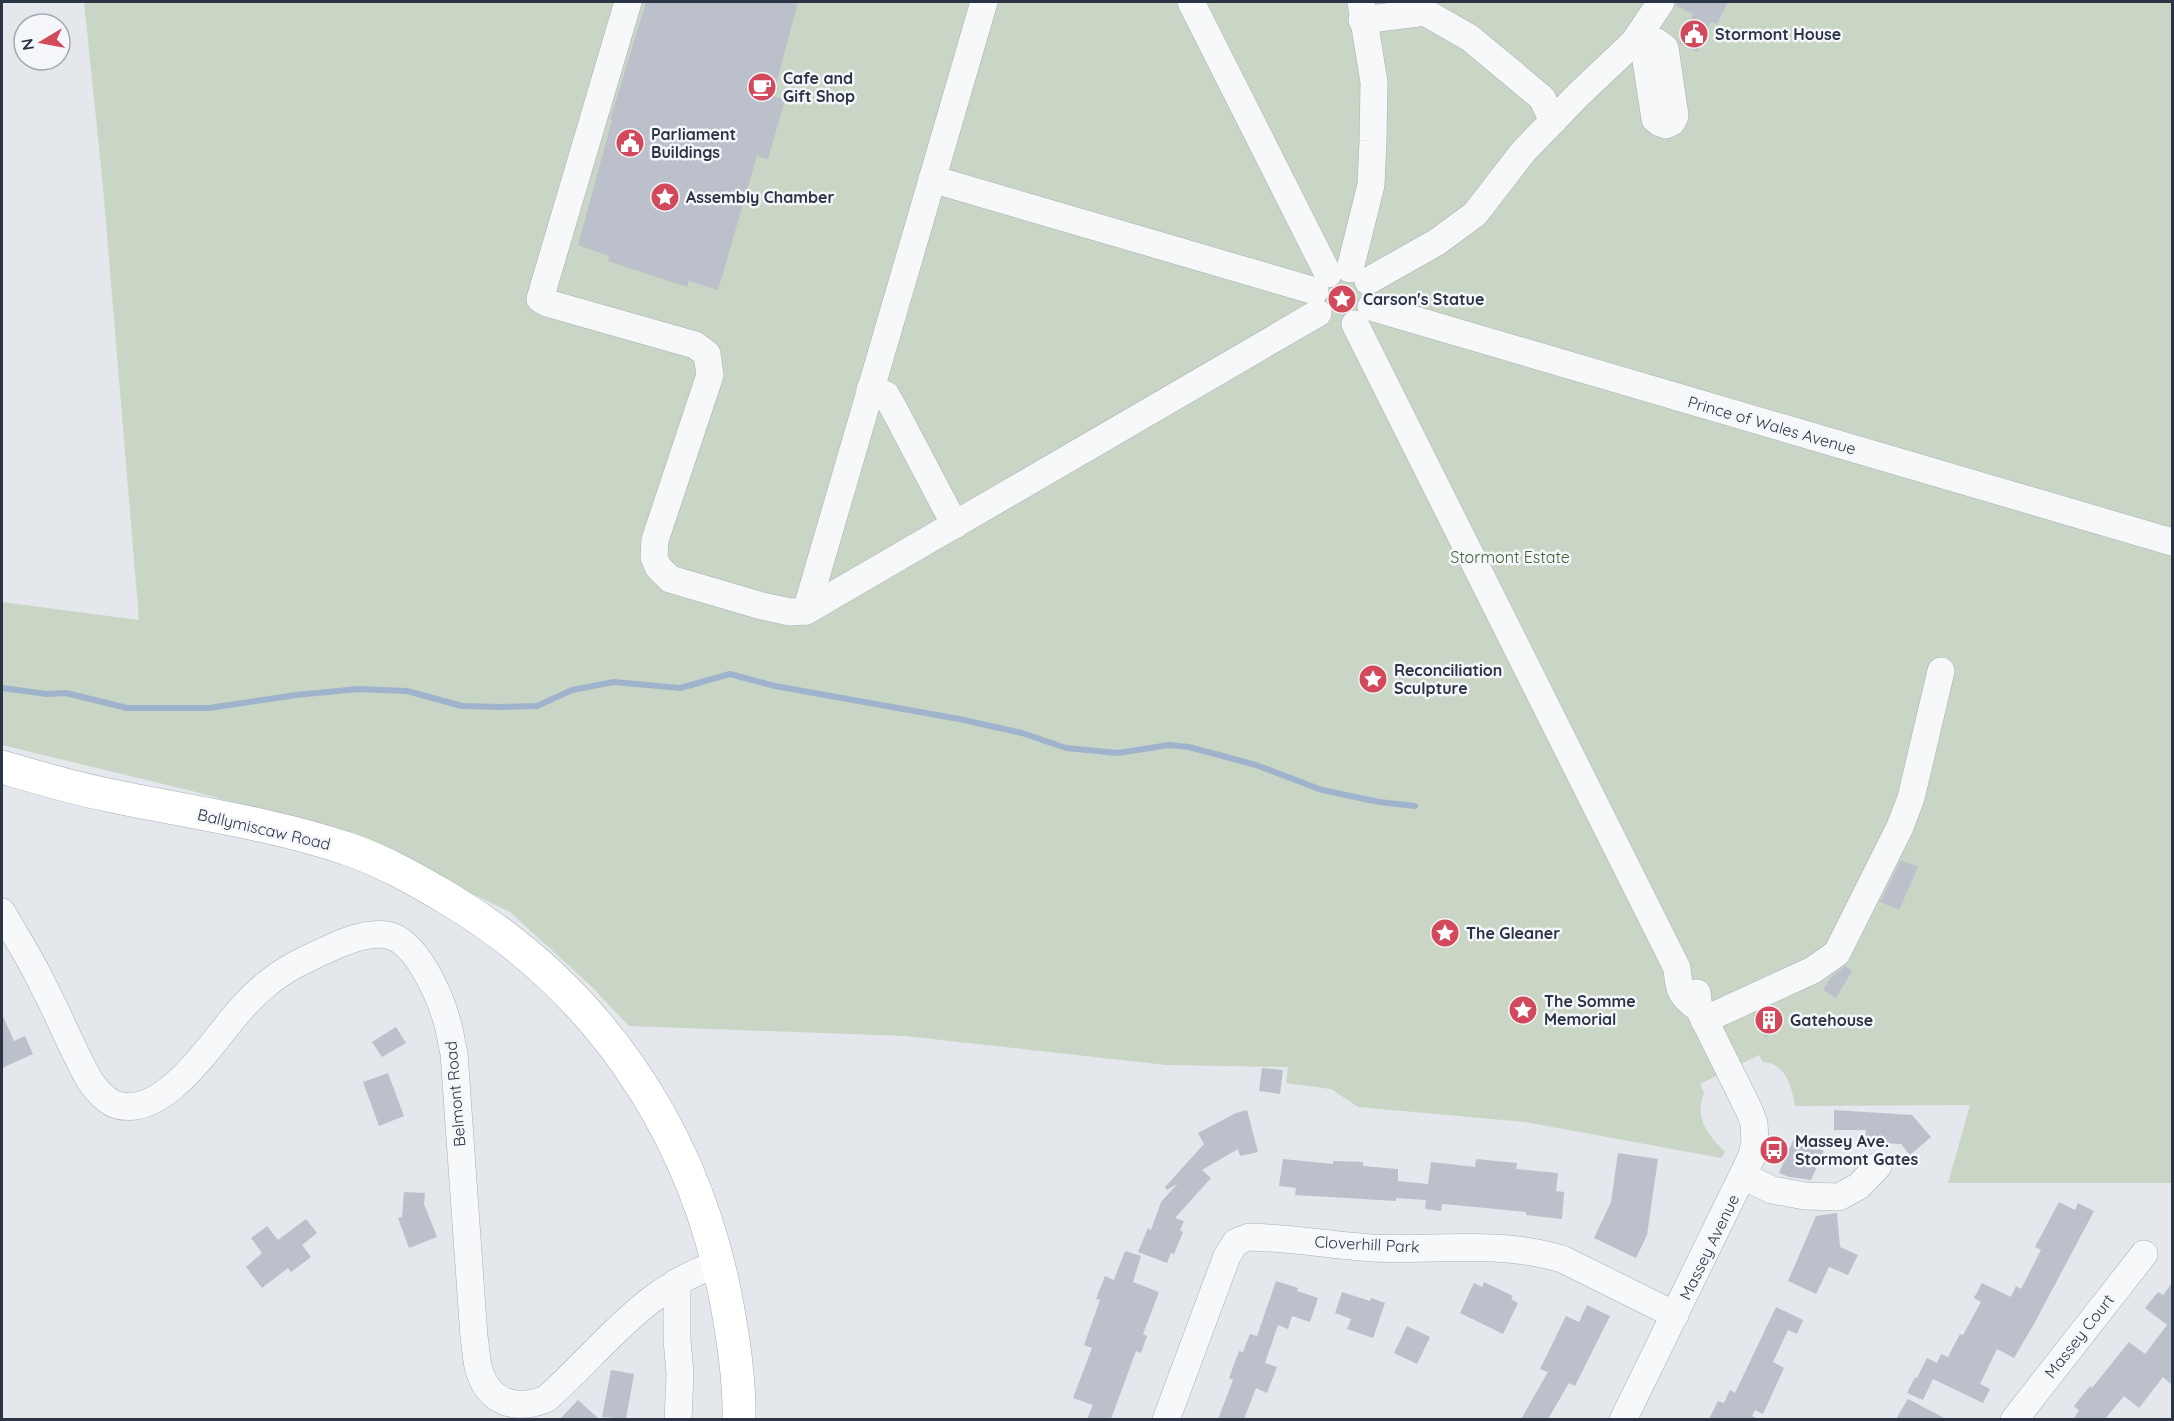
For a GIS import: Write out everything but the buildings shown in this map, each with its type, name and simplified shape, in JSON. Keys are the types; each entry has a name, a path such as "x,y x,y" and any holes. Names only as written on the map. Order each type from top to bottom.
{"main road":[{"name":"Ballymiscaw Road","path":"2,767 105,795 289,831 340,847 408,875 472,913 515,944 554,977 598,1025 627,1063 662,1118 689,1172 719,1264"},
{"path":"719,1264 734,1338 739,1419"}],"street":[{"path":"628,2 540,299 547,303 695,345 707,354 710,375 655,540 654,557 658,567 670,579 790,612 806,611 955,525 1344,294 1437,242 1467,221 1490,197 1523,152 1639,35 1655,5"},
{"path":"806,611 984,2"},
{"name":"Massey Avenue","path":"1191,2 1344,294 1677,968 1679,989 1684,998 1701,1014 1754,1123 1755,1142 1751,1158 1623,1419"},
{"path":"1344,294 1371,185 1374,82 1362,11 1413,15 1421,6 1470,38 1542,98 1553,121"},
{"name":"Prince of Wales Avenue","path":"932,179 1344,294 2172,542"},
{"path":"870,388 886,395 955,525"},
{"path":"1701,1014 1813,970 1837,954 1900,827 1911,798 1941,670"},
{"name":"Belmont Road","path":"2,912 43,984 91,1083 117,1105 132,1106 152,1100 171,1088 191,1070 241,1009 260,990 286,970 338,944 366,936 382,935 395,938 408,947 422,965 435,990 446,1017 454,1053 474,1337 479,1370 487,1386 497,1398 514,1405 530,1405 546,1399 626,1320 652,1298 686,1276 719,1264"},
{"path":"1743,1176 1772,1190 1805,1196 1839,1197 1859,1186 1878,1166"},
{"name":"Cloverhill Park","path":"1166,1419 1227,1256 1236,1242 1249,1237 1372,1248 1489,1248 1545,1254 1562,1259 1675,1315"},
{"name":"Massey Court","path":"2014,1419 2144,1254"},
{"path":"677,1282 677,1340 680,1373 678,1419"}],"green space":[{"name":"Stormont Estate","path":"84,2 2172,2 2172,1183 1948,1183 1970,1105 1795,1106 1787,1077 1771,1063 1763,1062 1759,1055 1700,1084 1704,1093 1701,1111 1704,1126 1725,1152 1721,1158 1525,1122 1358,1107 1331,1089 1286,1083 1288,1067 1166,1065 905,1036 629,1026 590,985 510,912 350,835 192,791 2,745 2,602 139,620 103,187"}],"waterway":[{"path":"2,688 47,694 66,693 127,708 209,708 296,695 358,689 407,691 462,706 503,707 537,706 572,690 614,682 680,688 730,674 775,686 959,719 1022,733 1066,748 1118,753 1169,745 1189,747 1256,765 1322,790 1379,802 1415,806"}],"place":[{"name":"Stormont House","path":"1694,34"},
{"name":"Cafe and Gift Shop","path":"762,87"},
{"name":"Parliament Buildings","path":"630,143"},
{"name":"Assembly Chamber","path":"665,197"},
{"name":"Carson's Statue","path":"1342,299"},
{"name":"Reconciliation Sculpture","path":"1373,679"},
{"name":"The Gleaner","path":"1445,933"},
{"name":"The Somme Memorial","path":"1523,1010"},
{"name":"Gatehouse","path":"1769,1020"},
{"name":"Massey Ave. Stormont Gates","path":"1774,1150"}]}
